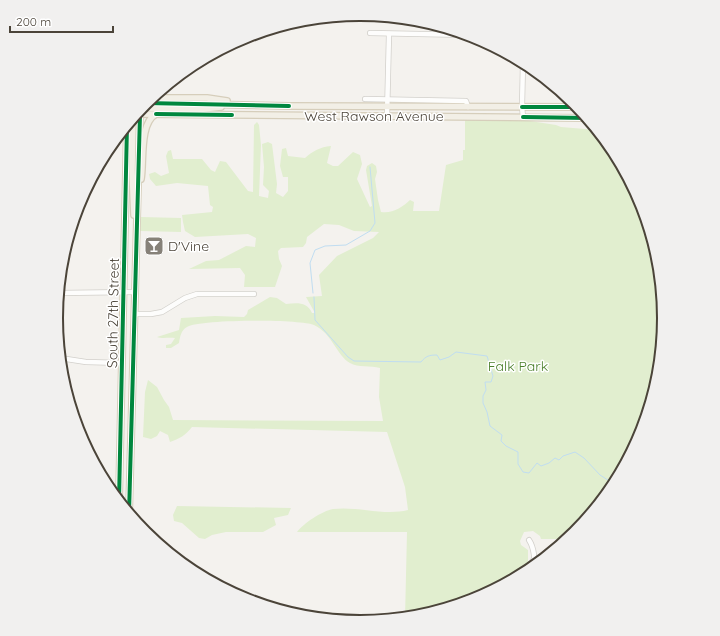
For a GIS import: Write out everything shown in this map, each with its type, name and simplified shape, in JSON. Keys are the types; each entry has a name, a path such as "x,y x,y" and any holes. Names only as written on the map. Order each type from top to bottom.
{"main road":[{"path":"161,97 207,98 249,104"},
{"name":"West Rawson Avenue","path":"155,103 289,106 569,107"},
{"path":"147,111 202,109 226,107 235,104"},
{"path":"288,115 289,106"},
{"name":"West Rawson Avenue","path":"146,112 156,114 579,118"},
{"path":"138,199 143,169 144,136 150,119 156,114"},
{"name":"South 27th Street","path":"129,505 139,120"},
{"path":"133,127 132,170 136,229"},
{"name":"South 27th Street","path":"118,491 124,292 125,136"}],"street":[{"path":"370,34 446,34"},
{"path":"387,116 389,34"},
{"path":"523,70 523,117"},
{"path":"365,99 466,100 468,106"},
{"path":"65,293 135,292"},
{"path":"134,314 151,314 162,312 185,298 197,294 254,294"},
{"path":"66,359 86,362 122,363"},
{"path":"529,540 534,548 534,559"}],"green space":[{"name":"Falk Park","path":"465,119 530,121 561,127 589,129 607,153 626,187 634,204 647,241 656,299 657,318 654,357 647,395 634,432 626,449 617,467 596,499 570,528 558,539 541,539 540,536 533,531 524,532 520,541 521,545 528,550 528,563 525,565 474,592 437,605 405,611 407,532 297,532 314,518 333,509 342,508 380,512 399,512 408,510 405,487 387,432 192,427 182,436 170,442 168,435 160,431 157,436 151,439 143,437 145,392 148,380 157,387 169,407 173,420 383,421 379,397 380,368 353,365 345,360 325,333 314,325 271,321 229,321 195,324 183,330 179,343 171,348 166,348 166,345 171,344 175,338 157,337 179,330 181,318 215,316 244,317 248,310 270,297 277,298 286,304 297,303 307,306 312,313 315,313 306,297 322,296 319,275 337,256 373,238 379,232 354,231 339,225 324,224 307,237 306,243 303,247 281,248 278,251 282,266 275,287 244,287 245,275 240,268 189,269 206,261 219,260 246,246 255,247 256,238 248,234 195,237 185,231 182,215 212,212 213,207 210,205 208,186 177,183 156,186 150,179 149,174 155,172 161,176 169,173 166,156 168,151 171,150 173,159 202,159 211,170 215,172 220,161 226,162 248,191 253,192 254,125 257,122 259,125 261,145 259,196 268,198 269,191 263,185 264,167 262,144 268,142 272,144 277,184 276,193 283,197 288,191 288,177 283,177 280,166 282,149 286,148 288,156 305,158 323,147 331,146 327,163 333,166 338,166 353,152 360,155 362,164 357,179 370,207 372,206 366,170 367,166 372,163 376,166 377,172 375,179 381,212 389,212 397,209 410,200 414,202 413,211 439,211 446,165 463,160 463,150 465,150"},
{"path":"141,217 181,218 181,232 140,231"},
{"path":"177,506 291,508 288,515 274,518 276,525 263,532 226,532 212,535 205,539 199,538 182,523 174,521 173,515"}],"waterway":[{"path":"313,293 310,263 315,250 325,246 346,245 370,231 375,223 370,167"},
{"path":"314,297 315,320 348,357 354,361 421,362 426,357 437,355 440,360 449,357 456,352 487,356 493,376 491,382 485,382 486,390 483,396 483,403 487,412 490,426 502,435 501,441 506,446 518,452 518,464 523,472 529,473 537,463 541,466 549,463 555,458 559,460 563,456 575,452 584,458 600,475 609,481"}],"cycle path":[{"path":"155,103 289,106"},
{"path":"522,107 569,107"},
{"path":"156,114 232,115"},
{"path":"523,117 579,118"},
{"path":"129,505 140,119"},
{"path":"119,492 127,134"}],"place":[{"name":"D'Vine","path":"154,246"}]}
